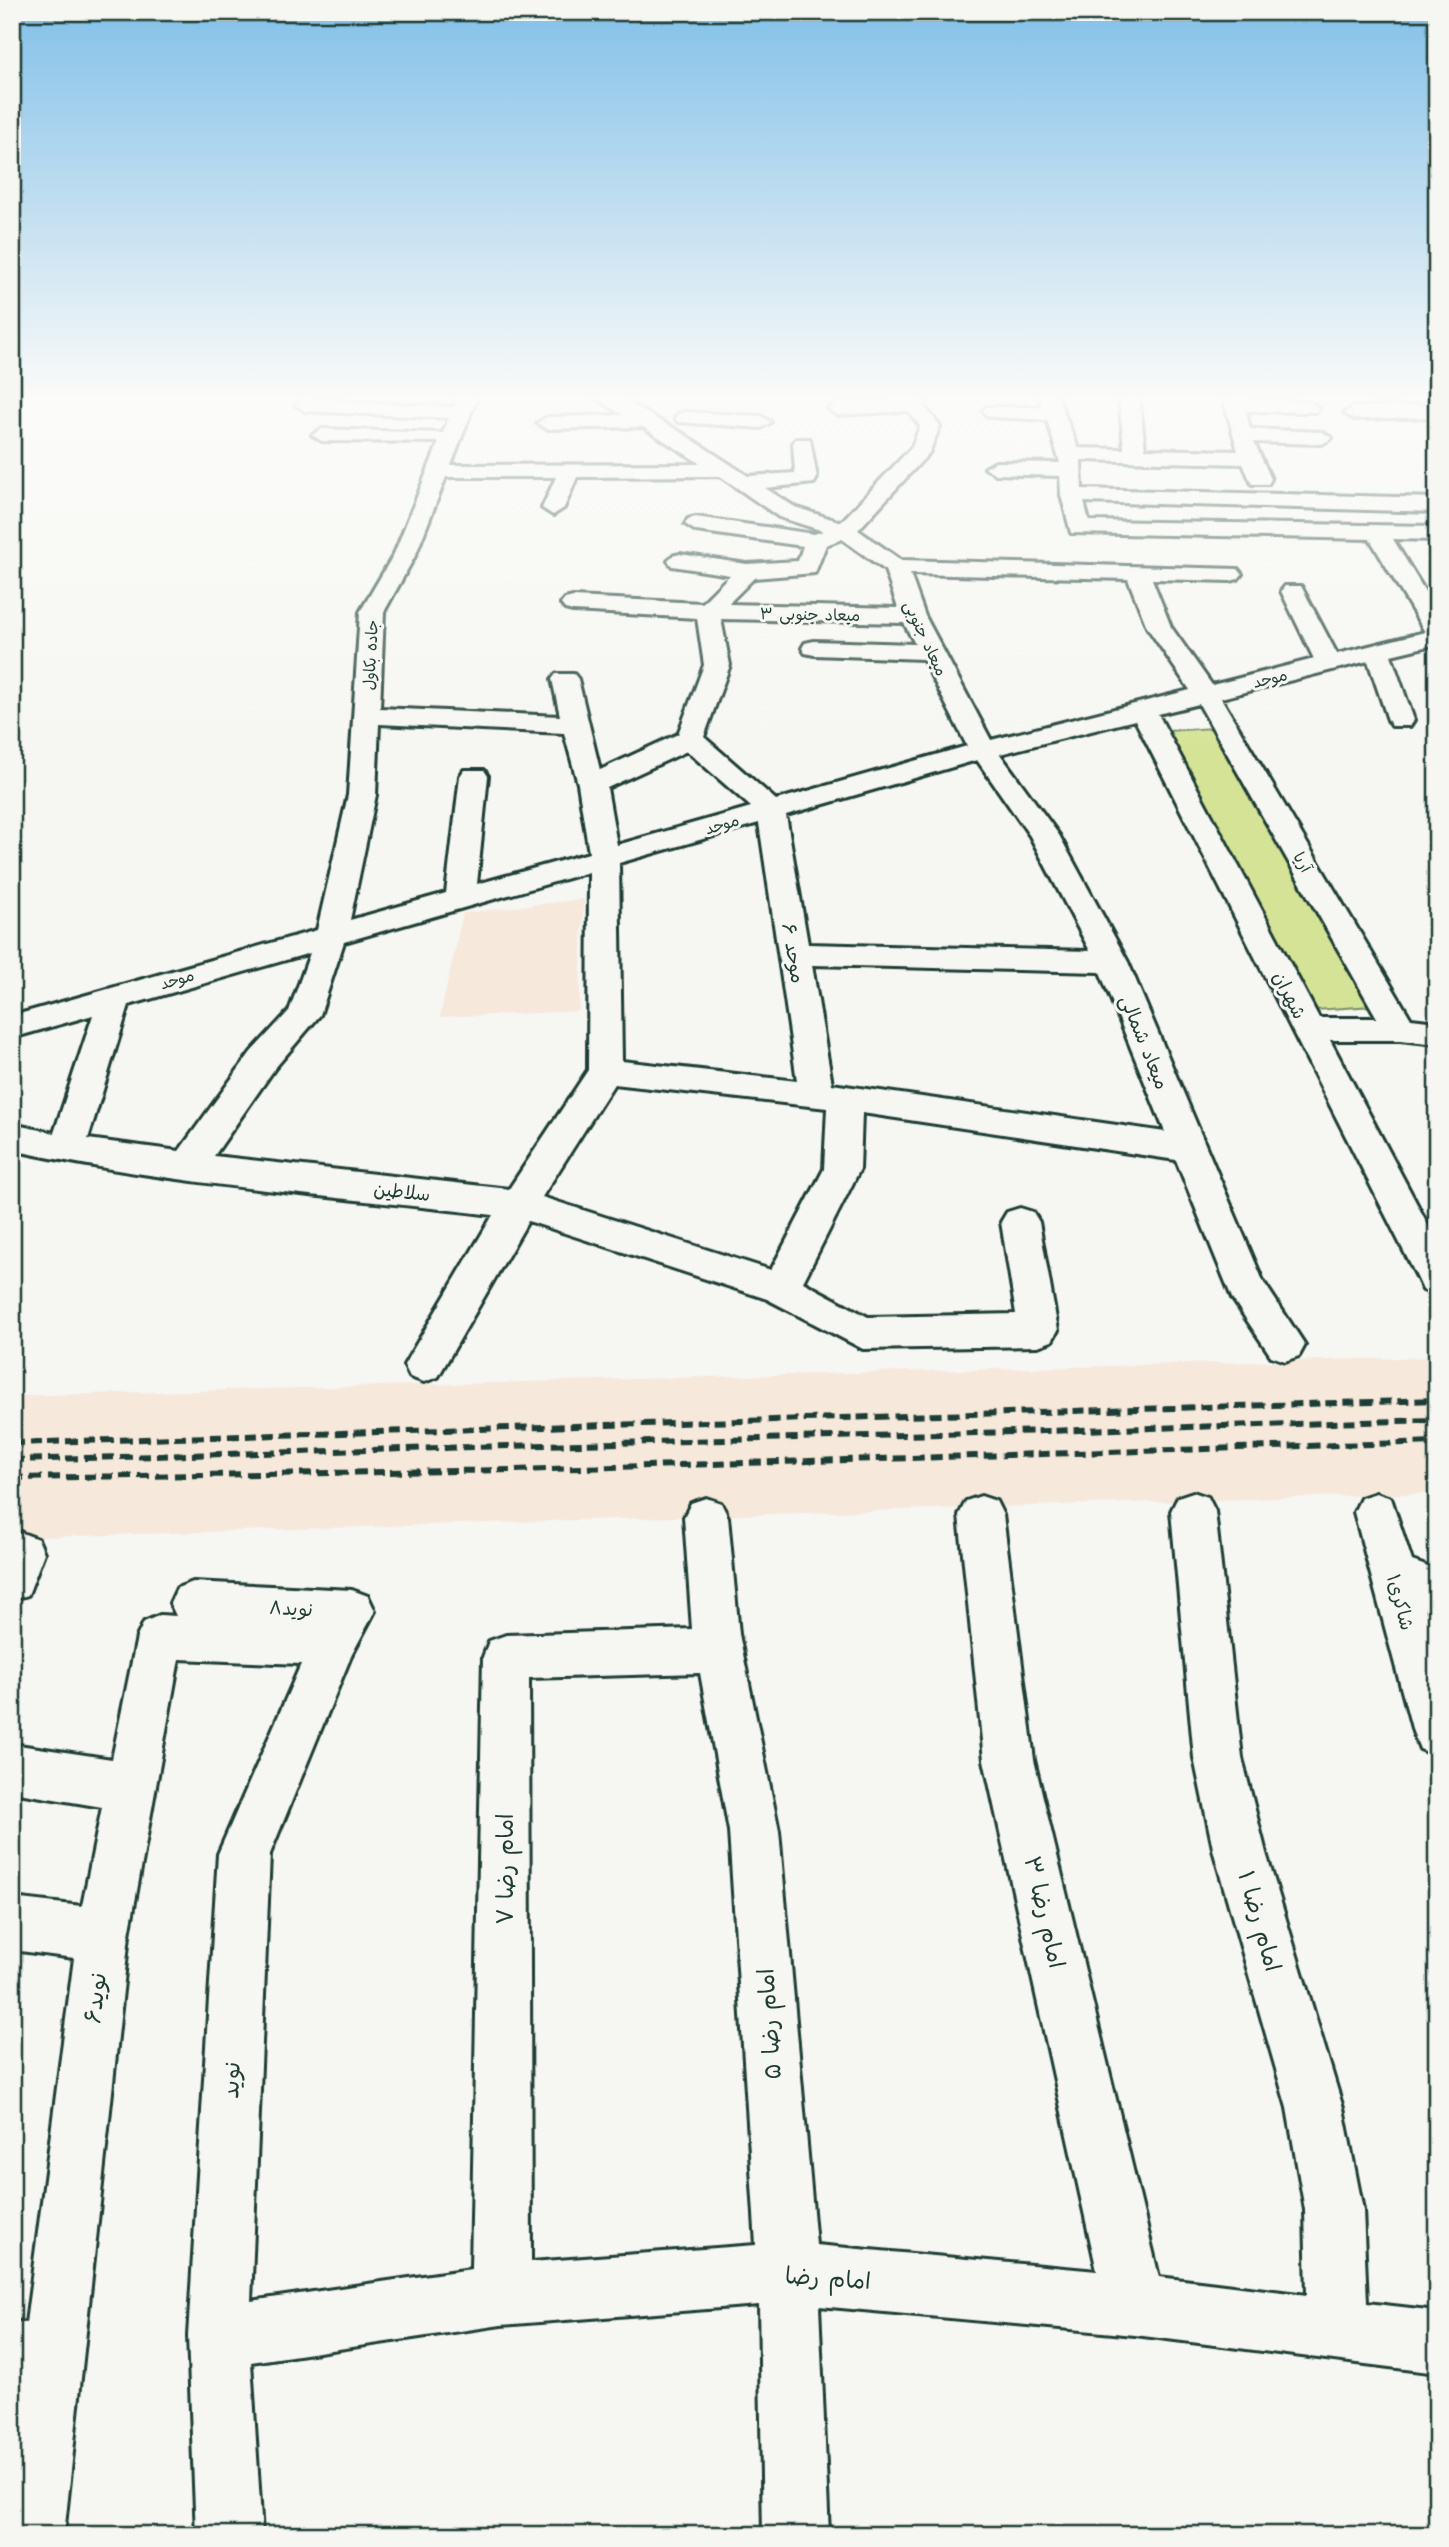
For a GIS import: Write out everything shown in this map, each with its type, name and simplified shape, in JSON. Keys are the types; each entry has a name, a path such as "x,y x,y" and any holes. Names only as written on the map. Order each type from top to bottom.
{"street":[{"name":"جاده بکاول","path":"188,1166 263,1060 304,1015 332,933 362,794 372,612 405,554 421,514"},
{"path":"793,514 845,531 896,567 1230,574"},
{"path":"696,524 816,541 845,531 861,514"},
{"path":"1076,514 1079,528 1282,543 1386,533 1436,534"},
{"path":"1385,514 1386,533 1437,634"},
{"path":"680,561 747,570 807,568 816,541"},
{"name":"میعاد جنوبی","path":"896,567 913,616 930,652 983,750"},
{"path":"592,784 690,739 717,665 708,611 747,570"},
{"name":"آریا","path":"1137,572 1159,627 1206,694 1400,1029"},
{"path":"1293,591 1329,663"},
{"name":"میعاد جنوبی ۳","path":"573,604 708,611 913,616"},
{"name":"موحد","path":"12,1027 332,933 983,750 1437,634"},
{"path":"814,648 930,652"},
{"path":"1377,651 1401,720"},
{"path":"425,1365 519,1204 606,1071 604,857 592,784 584,771 583,749 573,725 565,679"},
{"name":"شهران","path":"1143,710 1437,1279"},
{"path":"366,715 573,725"},
{"path":"690,739 771,810"},
{"name":"میعاد شمالی","path":"983,750 1044,835 1112,962 1246,1287 1284,1345"},
{"path":"461,897 474,776"},
{"name":"موحد ۶","path":"771,810 794,954 831,1097 842,1169 781,1288"},
{"path":"794,954 1112,962"},
{"path":"67,1149 116,997"},
{"path":"1308,1029 1400,1029 1437,1033"},
{"path":"606,1071 831,1097 1189,1149"},
{"name":"سلاطین","path":"12,1137 67,1149 188,1166 519,1204 781,1288 863,1333 1038,1330 1020,1222"},
{"name":"امام رضا ۱","path":"1193,1511 1218,1758 1240,1853 1315,2108 1334,2210 1338,2329"},
{"name":"شاکری۱","path":"1376,1513 1437,1732"},
{"name":"امام رضا ۳","path":"981,1515 1009,1760 1135,2305"},
{"name":"امام رضا ۵","path":"706,1517 720,1650 754,1831 788,2273 796,2535"},
{"path":"1393,1574 1437,1591"},
{"name":"نوید۸","path":"193,1603 352,1611 333,1643"},
{"name":"نوید۶","path":"31,2535 32,2356 103,1935 160,1637 333,1643"},
{"name":"نوید","path":"229,2535 219,2336 244,1854 333,1643"},
{"name":"امام رضا ۷","path":"501,2295 506,1657 720,1650"},
{"path":"12,1768 131,1787"},
{"path":"12,1924 103,1935"},
{"name":"امام رضا","path":"219,2336 501,2295 788,2273 1135,2305 1437,2342"}],"shaded area":[{"path":"584,899 579,1011 440,1017 463,913"},
{"path":"1437,1357 1437,1493 12,1538 12,1396"}],"green space":[{"path":"1214,728 1373,1006 1315,1010 1166,731"}],"railway":[{"path":"12,1443 1437,1400"},
{"path":"12,1460 1437,1420"},
{"path":"12,1478 515,1470 1437,1442"}]}
